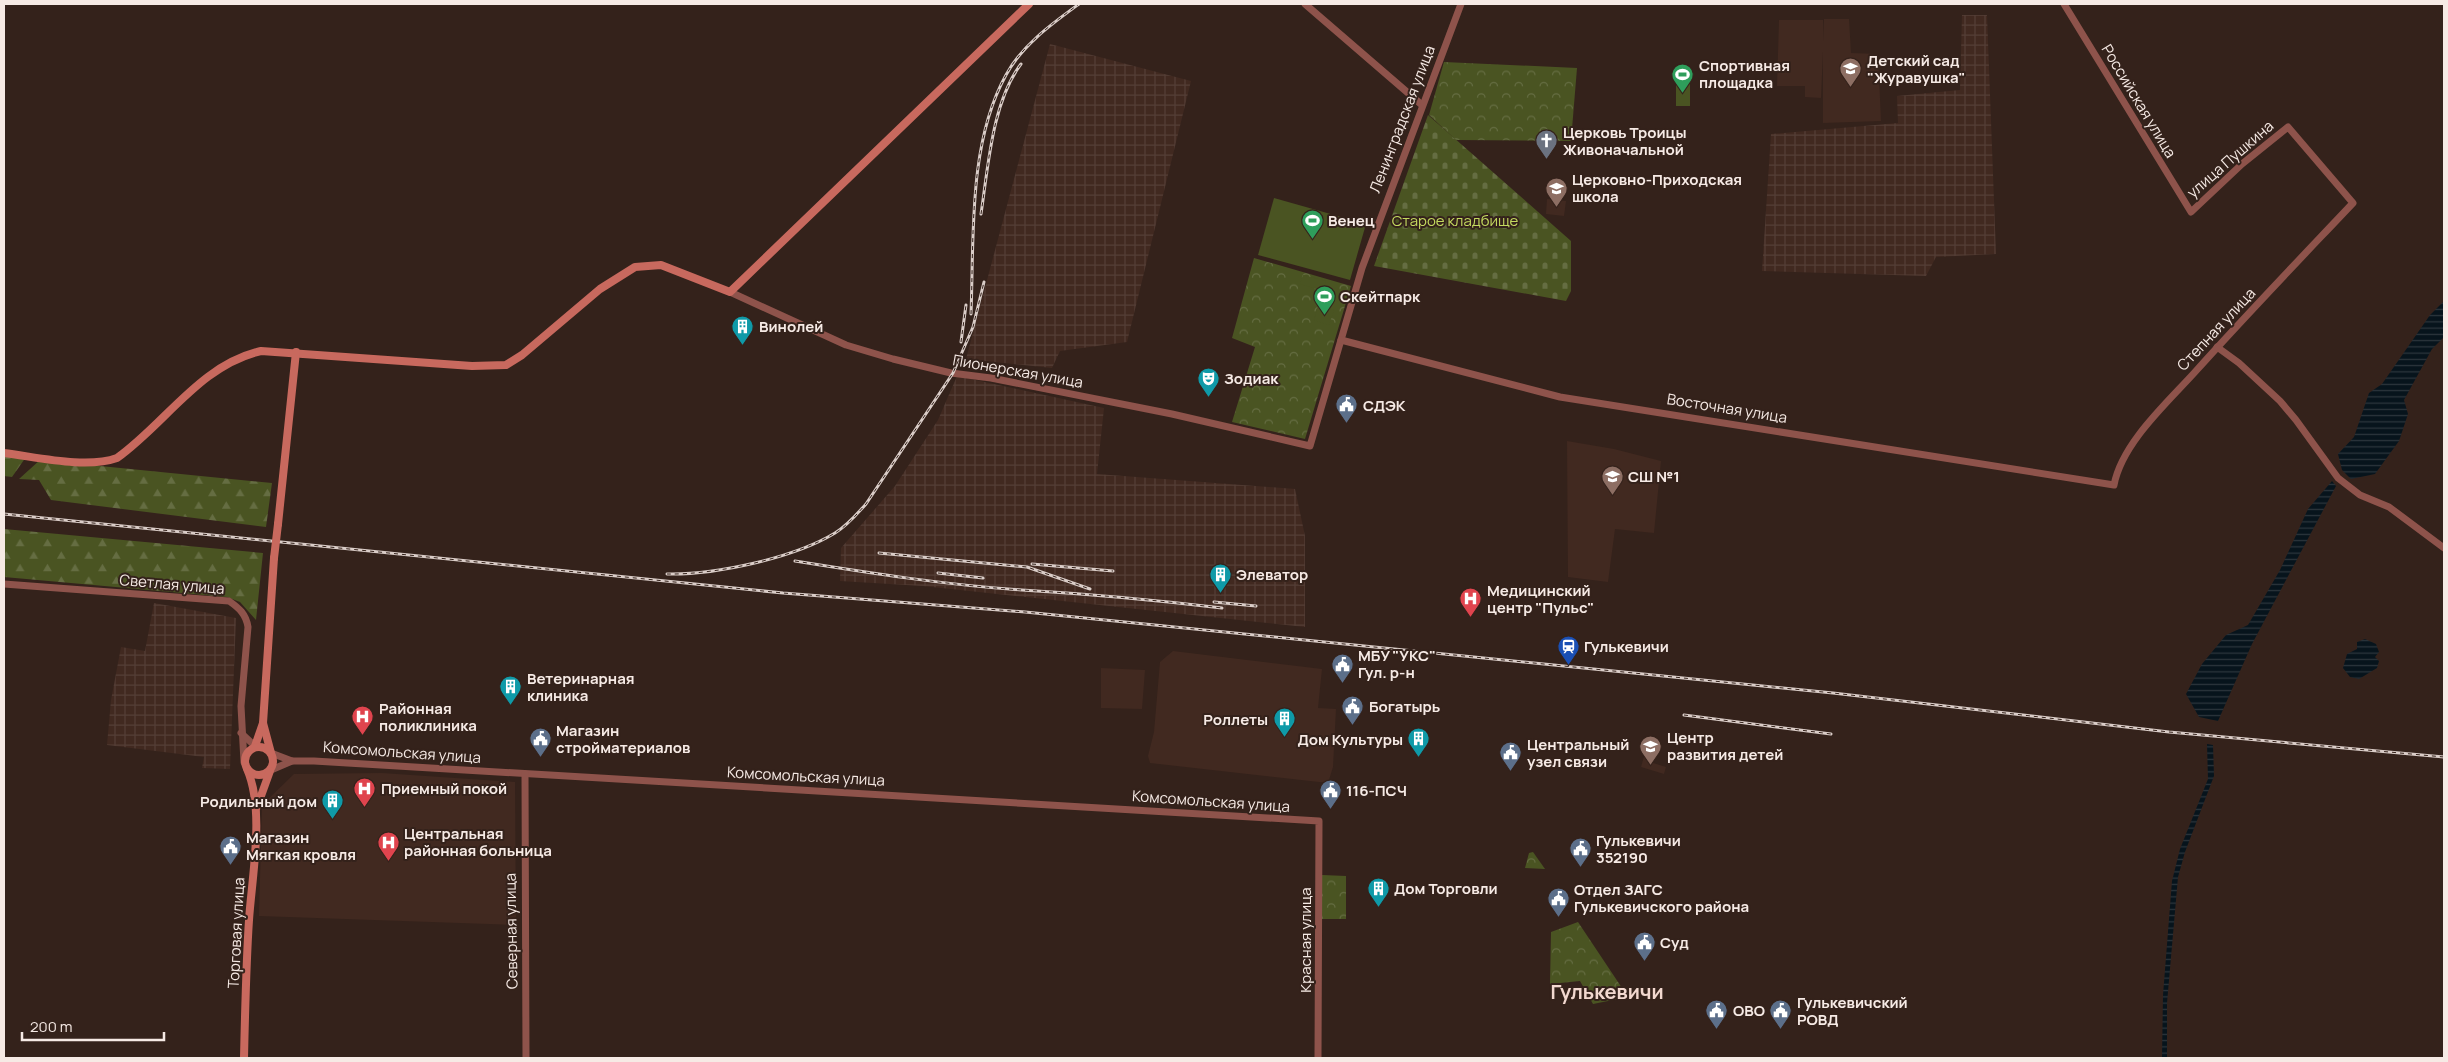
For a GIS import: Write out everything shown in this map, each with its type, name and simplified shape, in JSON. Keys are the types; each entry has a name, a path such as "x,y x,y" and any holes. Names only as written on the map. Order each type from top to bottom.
{"main road":[{"path":"4,453 103,462 117,458 210,375 229,362 261,351 472,366 506,365 522,355 600,289 635,267 661,265 730,292 1028,4"},
{"path":"263,723 274,760 271,770 262,775 256,775 245,766 250,749 255,746 263,723 274,558 296,352"},
{"path":"255,746 271,753"},
{"name":"Торговая улица","path":"244,1058 249,922 257,809 255,790 245,766"},
{"name":"Торговая улица","path":"257,809 271,770"}],"street":[{"path":"1305,4 1422,106"},
{"name":"Ленинградская улица","path":"1310,446 1364,261 1461,4"},
{"name":"Российская улица","path":"2064,4 2191,212"},
{"name":"улица Пушкина","path":"2191,212 2242,164 2288,127 2353,203"},
{"name":"Степная улица","path":"2114,485 2116,471 2132,443 2217,347 2353,203"},
{"name":"Пионерская улица","path":"730,292 846,344 893,358 951,373 991,378 1172,414 1310,446"},
{"name":"Восточная улица","path":"1340,340 1560,397 2114,485"},
{"path":"2217,347 2239,363 2280,401 2338,478 2360,495 2389,507 2444,548"},
{"name":"Светлая улица","path":"4,584 229,601 234,604 245,615 248,627 241,733 245,766"},
{"path":"241,733 255,746"},
{"name":"Комсомольская улица","path":"271,753 292,761 395,765 1319,821"},
{"name":"Комсомольская улица","path":"271,770 292,761"},
{"name":"Северная улица","path":"525,774 526,1058"},
{"name":"Красная улица","path":"1318,1058 1319,821"}],"shaded area":[{"path":"1962,15 1987,15 1996,254 1936,257 1926,276 1762,271 1771,134 1898,123 1897,96 1960,90"},
{"path":"1824,19 1849,19 1851,53 1878,54 1881,121 1823,123 1823,51 1821,98 1805,97 1805,86 1777,86 1779,20 1823,20 1823,41"},
{"path":"1050,44 1191,81 1127,342 1060,351 1052,368 966,359"},
{"name":"Церковно-Приходская школа","path":"1547,199 1566,201 1564,216 1546,214"},
{"path":"2444,301 2444,337 2432,349 2404,400 2408,414 2399,441 2375,474 2351,479 2342,470 2338,454 2354,437 2369,393 2382,384 2430,315"},
{"path":"957,376 1104,408 1097,474 1295,489 1305,536 1305,627 923,586 840,581 841,548 895,486 938,420"},
{"name":"СШ №1","path":"1567,441 1614,449 1661,461 1654,533 1615,529 1608,582 1568,577"},
{"path":"2332,481 2336,486 2252,644 2218,721 2199,717 2186,694 2202,664 2226,635 2248,625 2280,570 2308,509"},
{"path":"154,603 236,618 230,769 202,768 204,757 107,745 111,700 121,647 145,651"},
{"path":"2365,639 2376,644 2379,652 2375,657 2379,661 2377,668 2359,679 2350,677 2343,668 2347,654 2357,649 2357,642"},
{"path":"1173,651 1322,669 1318,708 1336,709 1333,767 1328,783 1150,763 1148,756 1154,732 1160,662"},
{"path":"1101,668 1145,670 1142,709 1101,708"},
{"path":"2207,744 2213,745 2214,776 2185,852 2178,877 2167,1003 2167,1058 2162,1058 2163,995 2172,881 2180,849 2208,779"},
{"name":"Центр развития детей","path":"1645,753 1655,756 1653,763 1666,767 1664,774 1641,767"},
{"name":"Центральная районная больница","path":"382,773 515,782 516,925 259,916 262,805 294,774"}],"green space":[{"path":"1444,62 1577,68 1571,141 1456,140 1429,115"},
{"name":"Спортивная площадка","path":"1676,80 1690,80 1690,106 1676,106"},
{"name":"Старое кладбище","path":"1428,115 1571,241 1571,291 1566,301 1374,266"},
{"name":"Венец","path":"1274,198 1366,224 1350,280 1258,255"},
{"path":"1254,258 1351,286 1305,439 1232,422 1255,347 1232,338"},
{"path":"1303,275 1326,281 1323,291 1300,284"},
{"name":"Скейтпарк","path":"1318,305 1334,310 1329,325 1314,320"},
{"path":"4,455 26,457 12,477 4,476"},
{"path":"40,460 272,483 266,527 51,500 39,480 19,479"},
{"path":"4,529 263,553 256,620 240,602 227,597 4,577"},
{"path":"1533,852 1545,869 1525,868 1529,853"},
{"path":"1322,875 1346,876 1346,919 1321,919"},
{"path":"1578,922 1628,997 1593,1004 1580,981 1550,984 1551,932"}],"railway":[{"path":"971,314 975,192 985,130 994,102 1006,75 1020,54 1039,35 1079,4"},
{"path":"981,214 997,116 1011,79 1021,64"},
{"path":"667,574 708,572 776,557 818,542 848,523 866,504 953,373 973,327 984,282"},
{"path":"961,342 966,305"},
{"path":"4,514 783,593 1025,612 1833,693 2169,732 2444,757"},
{"path":"879,553 1027,567 1090,589"},
{"path":"795,561 937,582 1222,608"},
{"path":"1032,564 1113,571"},
{"path":"938,573 983,578"},
{"path":"1214,602 1256,606"},
{"path":"1684,715 1831,734"}],"place":[{"name":"Детский сад \"Журавушка\"","path":"1851,88"},
{"name":"Спортивная площадка","path":"1683,93"},
{"name":"Церковь Троицы Живоначальной","path":"1547,160"},
{"name":"Церковно-Приходская школа","path":"1556,207"},
{"name":"Венец","path":"1312,239"},
{"name":"Скейтпарк","path":"1324,315"},
{"name":"Винолей","path":"743,345"},
{"name":"Зодиак","path":"1208,397"},
{"name":"СДЭК","path":"1347,424"},
{"name":"СШ №1","path":"1612,495"},
{"name":"Элеватор","path":"1220,593"},
{"name":"Медицинский центр \"Пульс\"","path":"1471,618"},
{"name":"Гулькевичи","path":"1568,665"},
{"name":"МБУ \"УКС\" Гул. р-н","path":"1342,683"},
{"name":"Ветеринарная клиника","path":"511,706"},
{"name":"Богатырь","path":"1353,725"},
{"name":"Районная поликлиника","path":"363,736"},
{"name":"Роллеты","path":"1284,738"},
{"name":"Магазин стройматериалов","path":"540,758"},
{"name":"Дом Культуры","path":"1419,758"},
{"name":"Центр развития детей","path":"1651,765"},
{"name":"Центральный узел связи","path":"1511,772"},
{"name":"Приемный покой","path":"365,807"},
{"name":"116-ПСЧ","path":"1330,809"},
{"name":"Родильный дом","path":"333,820"},
{"name":"Центральная районная больница","path":"388,861"},
{"name":"Магазин Мягкая кровля","path":"230,865"},
{"name":"Гулькевичи 352190","path":"1580,868"},
{"name":"Дом Торговли","path":"1378,907"},
{"name":"Отдел ЗАГС Гулькевичского района","path":"1558,917"},
{"name":"Суд","path":"1644,961"},
{"name":"ОВО","path":"1717,1029"},
{"name":"Гулькевичский РОВД","path":"1781,1030"}],"district":[{"name":"Гулькевичи","path":"1607,991"}]}
